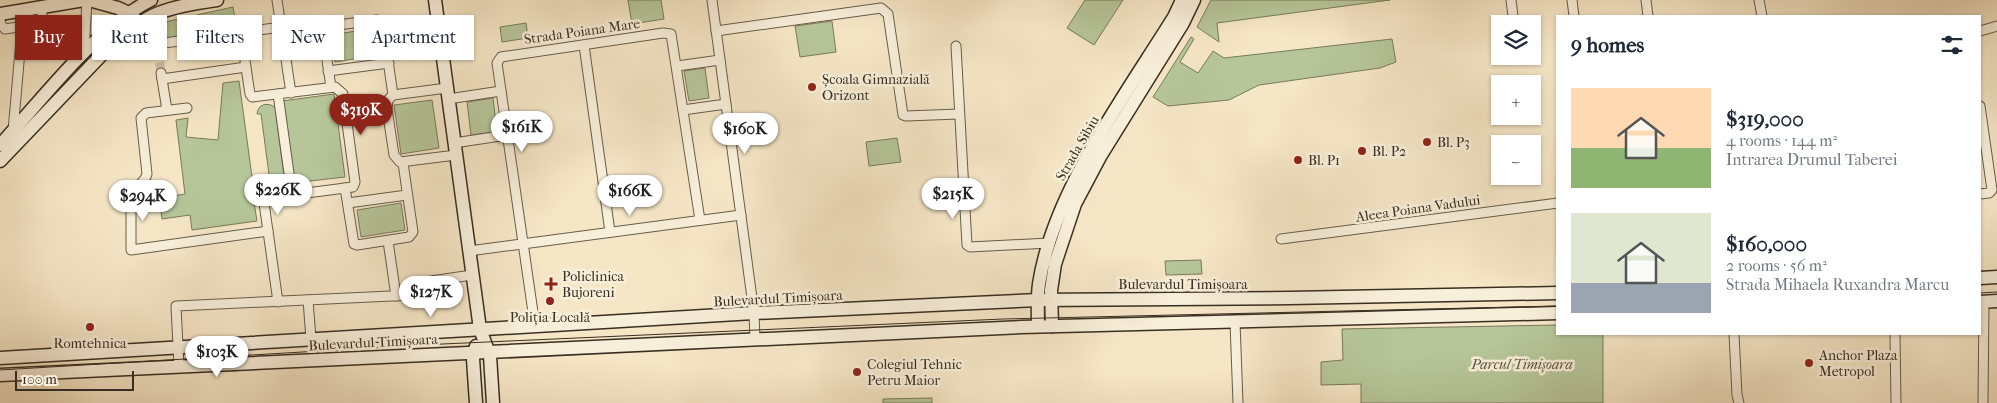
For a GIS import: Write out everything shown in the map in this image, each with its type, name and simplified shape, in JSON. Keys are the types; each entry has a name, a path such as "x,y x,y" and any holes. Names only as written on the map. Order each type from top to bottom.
{"main road":[{"path":"0,145 84,54 129,12 151,0"},
{"path":"155,15 178,7 217,0"},
{"path":"435,0 472,275 480,329 488,352 493,403"},
{"name":"Strada Sibiu","path":"1052,326 1040,279 1049,243 1062,209 1079,174 1174,17 1182,0"},
{"name":"Strada Sibiu","path":"1038,326 1045,300 1051,290 1055,264 1075,204 1101,156 1183,23 1194,0"},
{"path":"0,14 26,5 42,8 86,2 138,15"},
{"path":"0,161 97,60"},
{"path":"1981,278 1997,277"},
{"name":"Bulevardul Timișoara","path":"0,358 754,313 1045,300 1556,293"},
{"path":"1406,296 1407,318"},
{"path":"1234,298 1235,322"},
{"path":"1982,302 1997,301"},
{"name":"Bulevardul Timișoara","path":"0,375 1038,326 1556,313"},
{"path":"476,403 473,359 480,329"},
{"path":"492,383 498,367 516,350"}],"street":[{"path":"277,0 279,15"},
{"path":"712,0 754,313 755,340"},
{"path":"1511,0 1513,15"},
{"path":"1572,0 1574,15"},
{"path":"1646,0 1648,15"},
{"path":"1759,0 1762,15"},
{"path":"84,54 86,2"},
{"path":"716,31 877,4 888,14 903,114 906,116 959,114"},
{"path":"42,8 43,15"},
{"path":"0,20 1,25 5,29 15,28"},
{"path":"331,87 322,27 377,20 382,23 393,95"},
{"path":"1981,31 1997,26"},
{"path":"167,46 272,29"},
{"name":"Strada Poiana Mare","path":"535,326 497,63 501,57 668,33 672,37 677,66 700,220"},
{"path":"584,45 610,232"},
{"path":"956,46 967,245 970,247 1049,243"},
{"path":"13,131 19,60"},
{"path":"286,60 291,93"},
{"path":"677,66 720,60"},
{"path":"328,71 389,63"},
{"path":"167,110 162,76 246,64 251,96 256,98 331,87 339,88 343,94 355,182 353,187 268,198 265,201 278,302"},
{"path":"345,188 354,244 388,241 412,236 403,163 394,155 387,109 388,100 393,95 501,91"},
{"path":"278,94 292,195"},
{"path":"683,110 726,104"},
{"path":"187,108 146,113 141,118 147,174 144,181 131,194 131,250 268,231"},
{"path":"1981,113 1992,190 1989,193 1981,194"},
{"path":"403,163 507,135"},
{"path":"348,203 407,195"},
{"name":"Aleea Poiana Vadului","path":"1281,239 1556,203"},
{"path":"469,251 741,214"},
{"path":"388,241 396,296"},
{"path":"178,366 176,306 415,295 434,280 472,275"},
{"path":"308,300 311,339"},
{"path":"1982,302 1983,403"},
{"path":"1235,322 1238,403"},
{"path":"1734,335 1739,403"},
{"path":"1895,335 1896,403"}],"green space":[{"path":"628,0 661,0 664,19 632,24"},
{"path":"1085,0 1123,0 1094,45 1067,28"},
{"path":"1211,0 1390,0 1217,23 1219,42 1197,27"},
{"path":"233,7 234,15 197,15"},
{"path":"177,19 177,39 167,41 167,22"},
{"path":"832,21 836,52 800,57 795,26"},
{"path":"526,23 528,38 502,42 500,27"},
{"path":"354,31 354,59 335,62 335,60 344,60 344,33"},
{"path":"1191,37 1194,39 1180,62 1198,73 1213,51 1224,58 1392,39 1396,62 1380,68 1259,85 1229,100 1168,106 1153,97"},
{"path":"705,68 709,98 689,101 684,71"},
{"path":"239,81 253,184 270,182 261,114 257,114 261,106 269,105 275,107 286,191 253,196 257,221 192,230 190,215 162,219 159,198 185,194 176,120 188,118 186,137 218,140 223,83"},
{"path":"334,94 345,177 293,183 282,101"},
{"path":"493,98 497,132 471,135 467,102"},
{"path":"432,100 439,148 401,154 394,105"},
{"path":"897,138 901,162 869,166 866,142"},
{"path":"401,203 405,230 361,237 357,210"},
{"path":"1201,260 1202,274 1166,275 1165,261"},
{"name":"Parcul Timișoara","path":"1556,325 1556,335 1603,335 1603,403 1361,403 1361,384 1321,385 1321,362 1343,360 1342,329"},
{"path":"932,398 932,403 883,403 883,399"}],"tunnel":[{"path":"159,60 161,73"}],"tram line":[{"path":"1981,293 1997,292"},
{"path":"0,370 420,345 1003,319 1556,306"}],"place":[{"name":"Școala Gimnazială Orizont","path":"812,87"},
{"name":"Bl. P3","path":"1427,142"},
{"name":"Bl. P2","path":"1362,151"},
{"name":"Bl. P1","path":"1298,160"},
{"name":"Policlinica Bujoreni","path":"551,284"},
{"name":"Poliția Locală","path":"550,301"},
{"name":"Romtehnica","path":"90,327"},
{"name":"Anchor Plaza Metropol","path":"1809,363"},
{"name":"Colegiul Tehnic Petru Maior","path":"857,372"}]}
